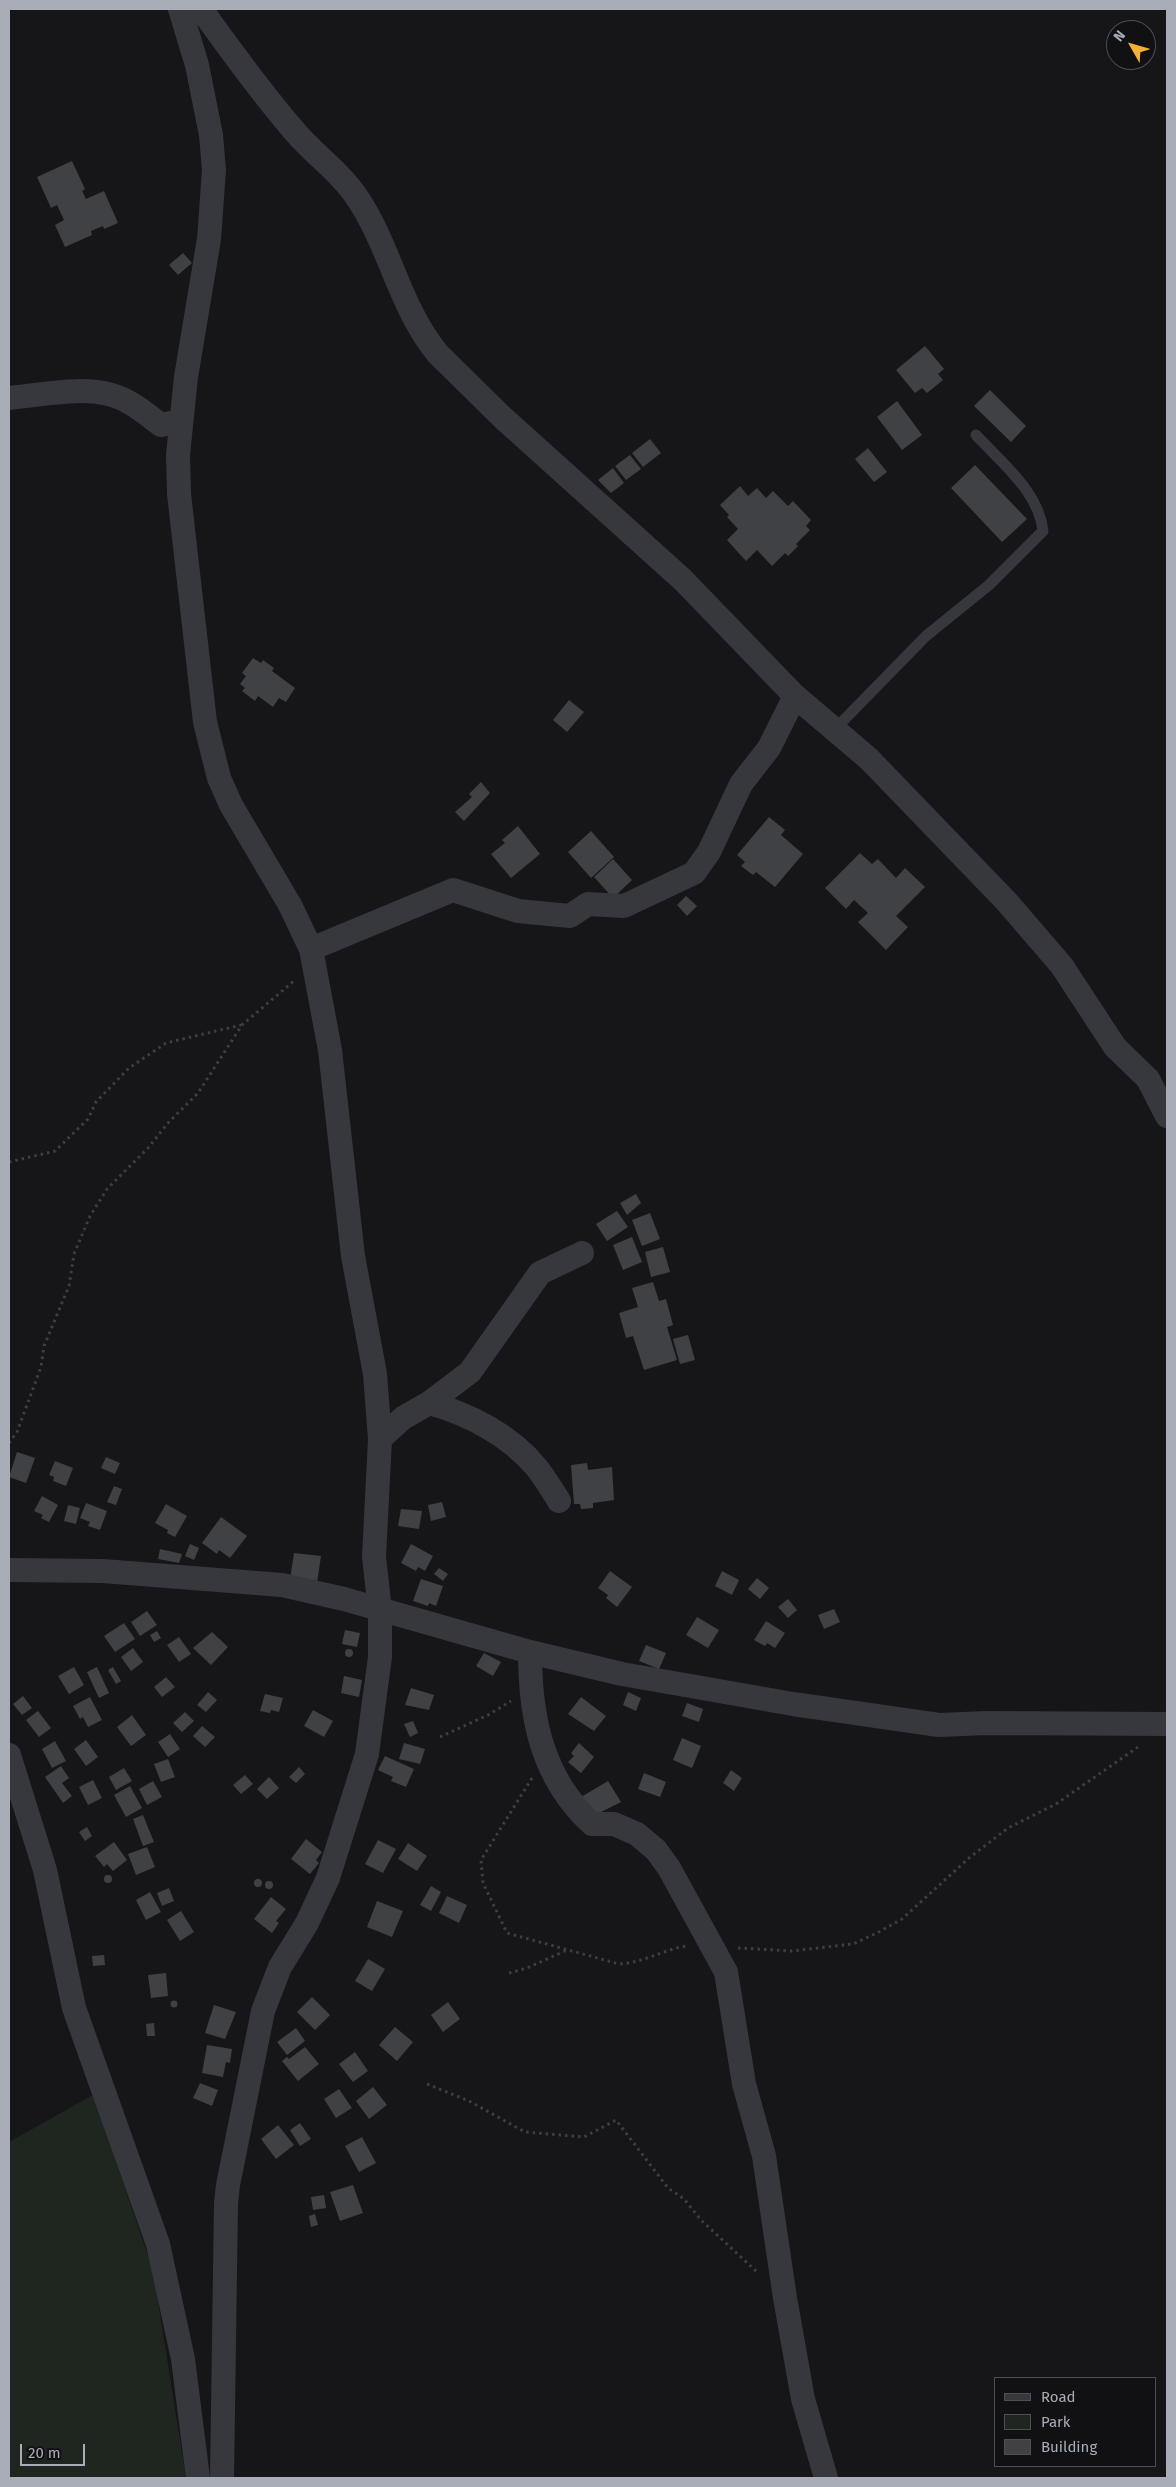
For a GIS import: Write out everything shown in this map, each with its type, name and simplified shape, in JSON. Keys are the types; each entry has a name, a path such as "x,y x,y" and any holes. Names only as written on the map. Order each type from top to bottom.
{"street":[{"path":"180,9 199,73 211,135 214,170 209,239 181,421 178,455 179,494 205,722 211,753 231,805 290,905 313,956 330,1050 353,1256 375,1374 380,1440 374,1557 380,1610 380,1656 367,1754 328,1878 307,1924 280,1967 263,2011 228,2185 226,2203 222,2478"},
{"path":"201,9 294,131 356,195 396,277 402,296 428,343 502,417 683,580 795,696 869,759 1036,934 1062,966 1114,1047 1148,1078 1167,1116"},
{"path":"9,398 89,391 121,399 161,425 181,421"},
{"path":"313,956 453,890 518,911 570,916 588,904 624,906 694,873 709,852 741,784 769,748 795,696"},
{"path":"380,1440 403,1418 429,1403 470,1372 540,1273 582,1254"},
{"path":"429,1403 450,1409 502,1435 537,1468 559,1500"},
{"path":"9,1570 103,1571 282,1585 344,1599 530,1652 622,1674 793,1704 939,1726 987,1723 1167,1724"},
{"path":"530,1652 530,1688 533,1714 549,1767 576,1809 592,1824 614,1824 636,1834 656,1850 669,1868 711,1941 726,1972 744,2084 764,2156 785,2298 803,2399 826,2478"},
{"path":"9,1755 45,1870 74,2008 158,2244 183,2359 198,2478"}],"lane":[{"path":"835,729 926,636 990,585 1043,531 1042,516 1031,495 976,435"}],"path":[{"path":"9,1443 17,1432 42,1367 44,1346 69,1286 74,1254 90,1216 107,1189 148,1148 168,1123 198,1092 242,1025 313,956"},
{"path":"9,1162 56,1152 88,1119 96,1102 129,1068 166,1043 242,1025"},
{"path":"440,1737 488,1715 530,1688"},
{"path":"549,1767 530,1779 481,1860 483,1883 507,1933 619,1964 633,1963 674,1948 711,1941 744,1950 792,1951 853,1944 902,1919 969,1858 1008,1828 1056,1804 1143,1743"},
{"path":"509,1973 534,1966 568,1950"},
{"path":"427,2084 470,2102 525,2132 584,2137 616,2120 668,2188 684,2199 701,2220 785,2298"}],"green space":[{"path":"93,2095 153,2270 186,2478 9,2478 9,2142"}],"building":[{"path":"72,161 85,189 82,191 86,199 104,191 118,223 104,229 103,226 91,231 92,235 65,247 55,225 64,220 57,205 51,208 37,177"},
{"path":"183,253 192,263 178,275 169,265"},
{"path":"925,346 944,369 938,374 943,380 927,393 922,388 915,393 896,370"},
{"path":"990,390 1026,426 1011,442 974,406"},
{"path":"897,401 922,435 902,450 877,417"},
{"path":"650,439 661,453 643,467 632,453"},
{"path":"868,448 887,472 874,482 855,459"},
{"path":"630,455 641,469 626,480 615,466"},
{"path":"975,465 1027,519 1002,542 951,488"},
{"path":"613,468 624,483 611,493 598,480"},
{"path":"740,486 748,496 757,488 766,498 773,491 788,506 793,501 811,520 806,526 810,530 796,544 798,546 788,556 785,553 772,566 757,550 746,561 727,540 738,529 727,517 729,515 720,505"},
{"path":"253,658 261,663 263,660 274,668 272,671 295,688 286,702 279,698 273,707 258,696 255,701 242,691 245,688 240,684 246,676 242,673"},
{"path":"569,700 584,712 567,732 553,720"},
{"path":"481,782 490,793 464,821 455,812 472,797 469,794"},
{"path":"769,817 785,830 781,835 803,854 775,887 756,872 753,875 741,866 745,862 737,855"},
{"path":"518,826 540,854 511,878 491,854 505,843 502,840"},
{"path":"591,831 614,857 591,878 568,852"},
{"path":"860,853 872,864 878,859 896,878 905,868 925,887 896,916 908,927 886,950 858,922 868,913 854,900 846,909 825,888"},
{"path":"613,859 632,880 613,898 594,877"},
{"path":"686,896 697,906 687,916 677,905"},
{"path":"636,1194 641,1203 627,1215 620,1203"},
{"path":"617,1211 628,1227 607,1241 596,1224"},
{"path":"650,1213 660,1239 642,1246 632,1220"},
{"path":"632,1237 642,1262 623,1270 613,1245"},
{"path":"663,1247 670,1272 651,1277 645,1252"},
{"path":"653,1282 659,1301 666,1299 673,1325 667,1327 677,1360 644,1370 633,1336 626,1338 619,1313 638,1307 632,1288"},
{"path":"688,1335 695,1360 680,1364 673,1339"},
{"path":"17,1452 35,1458 26,1483 9,1477"},
{"path":"106,1457 120,1463 115,1474 101,1468"},
{"path":"55,1461 73,1468 66,1486 53,1481 54,1477 49,1475"},
{"path":"587,1463 588,1470 612,1467 614,1500 593,1503 593,1508 581,1509 580,1504 574,1504 571,1465"},
{"path":"114,1486 122,1489 116,1505 107,1502"},
{"path":"42,1496 58,1505 49,1522 41,1518 43,1515 34,1511"},
{"path":"442,1502 446,1517 431,1521 428,1505"},
{"path":"86,1503 107,1511 100,1530 88,1526 90,1522 80,1518"},
{"path":"166,1504 187,1516 175,1537 167,1533 168,1530 155,1523"},
{"path":"68,1505 80,1508 76,1524 64,1521"},
{"path":"401,1509 422,1511 419,1529 398,1526"},
{"path":"221,1517 247,1536 230,1558 219,1550 217,1554 202,1543"},
{"path":"190,1544 199,1548 194,1560 185,1556"},
{"path":"411,1544 433,1556 425,1571 418,1567 416,1571 401,1563"},
{"path":"160,1549 182,1554 179,1563 158,1559"},
{"path":"294,1553 321,1556 317,1583 290,1579"},
{"path":"439,1568 448,1574 443,1581 434,1574"},
{"path":"610,1571 632,1587 617,1607 606,1598 608,1595 598,1588"},
{"path":"722,1571 739,1580 732,1595 715,1586"},
{"path":"757,1578 769,1588 760,1599 748,1589"},
{"path":"421,1579 443,1586 436,1606 429,1603 428,1606 413,1601"},
{"path":"788,1599 797,1610 788,1618 778,1607"},
{"path":"834,1609 840,1622 824,1629 818,1615"},
{"path":"147,1611 157,1625 140,1636 131,1622"},
{"path":"697,1617 719,1630 708,1648 686,1635"},
{"path":"766,1621 785,1633 775,1648 767,1643 765,1646 754,1640"},
{"path":"124,1623 135,1639 115,1652 104,1636"},
{"path":"345,1630 360,1633 357,1647 342,1644"},
{"path":"157,1631 161,1638 154,1642 150,1635"},
{"path":"212,1632 228,1647 211,1665 193,1648"},
{"path":"179,1637 191,1654 179,1662 167,1645"},
{"path":"646,1645 666,1653 659,1669 639,1661"},
{"path":"133,1648 143,1662 131,1671 121,1657"},
{"path":"349,1649 353,1653 349,1657 345,1653"},
{"path":"484,1653 501,1662 493,1676 476,1666"},
{"path":"74,1667 84,1685 69,1694 58,1676"},
{"path":"97,1667 109,1693 99,1698 87,1672"},
{"path":"113,1667 121,1681 116,1684 108,1670"},
{"path":"344,1676 362,1680 359,1697 341,1693"},
{"path":"166,1677 175,1687 162,1697 154,1687"},
{"path":"411,1688 434,1695 429,1710 405,1705"},
{"path":"208,1692 217,1700 206,1712 197,1705"},
{"path":"628,1692 641,1698 636,1711 623,1705"},
{"path":"265,1694 283,1698 279,1712 271,1710 270,1713 260,1711"},
{"path":"23,1696 32,1708 22,1715 13,1704"},
{"path":"90,1697 102,1720 88,1727 83,1717 80,1719 73,1706"},
{"path":"581,1697 606,1716 594,1731 568,1714"},
{"path":"687,1703 703,1709 699,1722 682,1716"},
{"path":"313,1710 333,1721 324,1737 304,1726"},
{"path":"38,1711 51,1728 39,1737 26,1720"},
{"path":"185,1712 194,1721 182,1732 173,1723"},
{"path":"132,1715 146,1735 131,1746 117,1727"},
{"path":"413,1721 418,1733 410,1737 404,1724"},
{"path":"202,1726 215,1737 205,1747 193,1736"},
{"path":"170,1734 180,1749 168,1757 158,1742"},
{"path":"682,1738 701,1746 692,1768 673,1760"},
{"path":"86,1740 98,1757 86,1766 74,1749"},
{"path":"55,1741 66,1761 52,1768 42,1749"},
{"path":"404,1743 425,1749 420,1764 399,1759"},
{"path":"579,1743 594,1757 581,1773 568,1762 574,1756 571,1753"},
{"path":"385,1756 414,1769 406,1787 391,1781 393,1777 378,1770"},
{"path":"168,1759 175,1777 161,1782 154,1764"},
{"path":"61,1766 69,1778 62,1783 72,1796 63,1803 45,1777"},
{"path":"299,1767 305,1774 296,1783 289,1777"},
{"path":"124,1768 132,1781 116,1790 109,1777"},
{"path":"731,1770 742,1778 734,1791 723,1783"},
{"path":"644,1773 666,1782 660,1797 638,1789"},
{"path":"245,1775 253,1784 241,1794 233,1785"},
{"path":"269,1777 279,1788 267,1799 257,1789"},
{"path":"93,1780 102,1798 88,1805 79,1787"},
{"path":"153,1781 162,1797 147,1805 139,1789"},
{"path":"608,1781 621,1802 593,1816 581,1797"},
{"path":"130,1786 142,1808 126,1817 114,1795"},
{"path":"143,1815 154,1842 143,1846 133,1819"},
{"path":"87,1827 92,1836 85,1841 79,1832"},
{"path":"306,1839 322,1852 316,1860 319,1863 310,1874 291,1859"},
{"path":"378,1840 396,1849 383,1873 365,1864"},
{"path":"114,1842 127,1860 113,1871 107,1864 104,1867 95,1856"},
{"path":"408,1843 427,1856 417,1871 398,1859"},
{"path":"147,1847 155,1867 136,1875 128,1854"},
{"path":"108,1875 112,1879 108,1883 104,1879"},
{"path":"258,1879 262,1883 258,1887 254,1883"},
{"path":"269,1881 273,1885 269,1889 265,1885"},
{"path":"431,1886 441,1892 431,1911 420,1905"},
{"path":"169,1888 174,1901 162,1906 157,1893"},
{"path":"150,1892 161,1912 146,1920 136,1900"},
{"path":"447,1896 467,1905 459,1923 439,1913"},
{"path":"271,1897 286,1909 276,1921 279,1923 272,1933 254,1919"},
{"path":"377,1901 403,1911 392,1937 367,1927"},
{"path":"181,1911 194,1932 180,1941 167,1920"},
{"path":"104,1955 105,1965 93,1966 92,1956"},
{"path":"368,1959 385,1969 372,1991 355,1981"},
{"path":"166,1973 168,1996 151,1998 148,1975"},
{"path":"312,1997 330,2015 315,2030 297,2012"},
{"path":"174,2000 178,2004 174,2008 170,2004"},
{"path":"448,2002 460,2019 443,2032 431,2015"},
{"path":"214,2005 236,2012 225,2039 205,2033"},
{"path":"154,2023 155,2036 147,2036 146,2024"},
{"path":"395,2027 413,2042 397,2061 379,2045"},
{"path":"296,2028 305,2041 287,2055 277,2042"},
{"path":"207,2045 232,2049 230,2063 226,2062 223,2077 202,2073"},
{"path":"305,2047 319,2064 298,2081 282,2061 287,2057 289,2059"},
{"path":"355,2052 368,2071 353,2082 339,2064"},
{"path":"200,2083 218,2090 212,2106 193,2098"},
{"path":"373,2087 387,2105 369,2119 356,2101"},
{"path":"339,2089 352,2108 336,2118 324,2099"},
{"path":"300,2123 311,2139 300,2146 290,2130"},
{"path":"278,2125 294,2145 276,2159 261,2139"},
{"path":"362,2137 376,2163 359,2172 345,2146"},
{"path":"353,2185 363,2213 340,2221 330,2192"},
{"path":"324,2195 326,2208 313,2210 311,2197"},
{"path":"315,2214 318,2225 311,2227 309,2216"}]}
